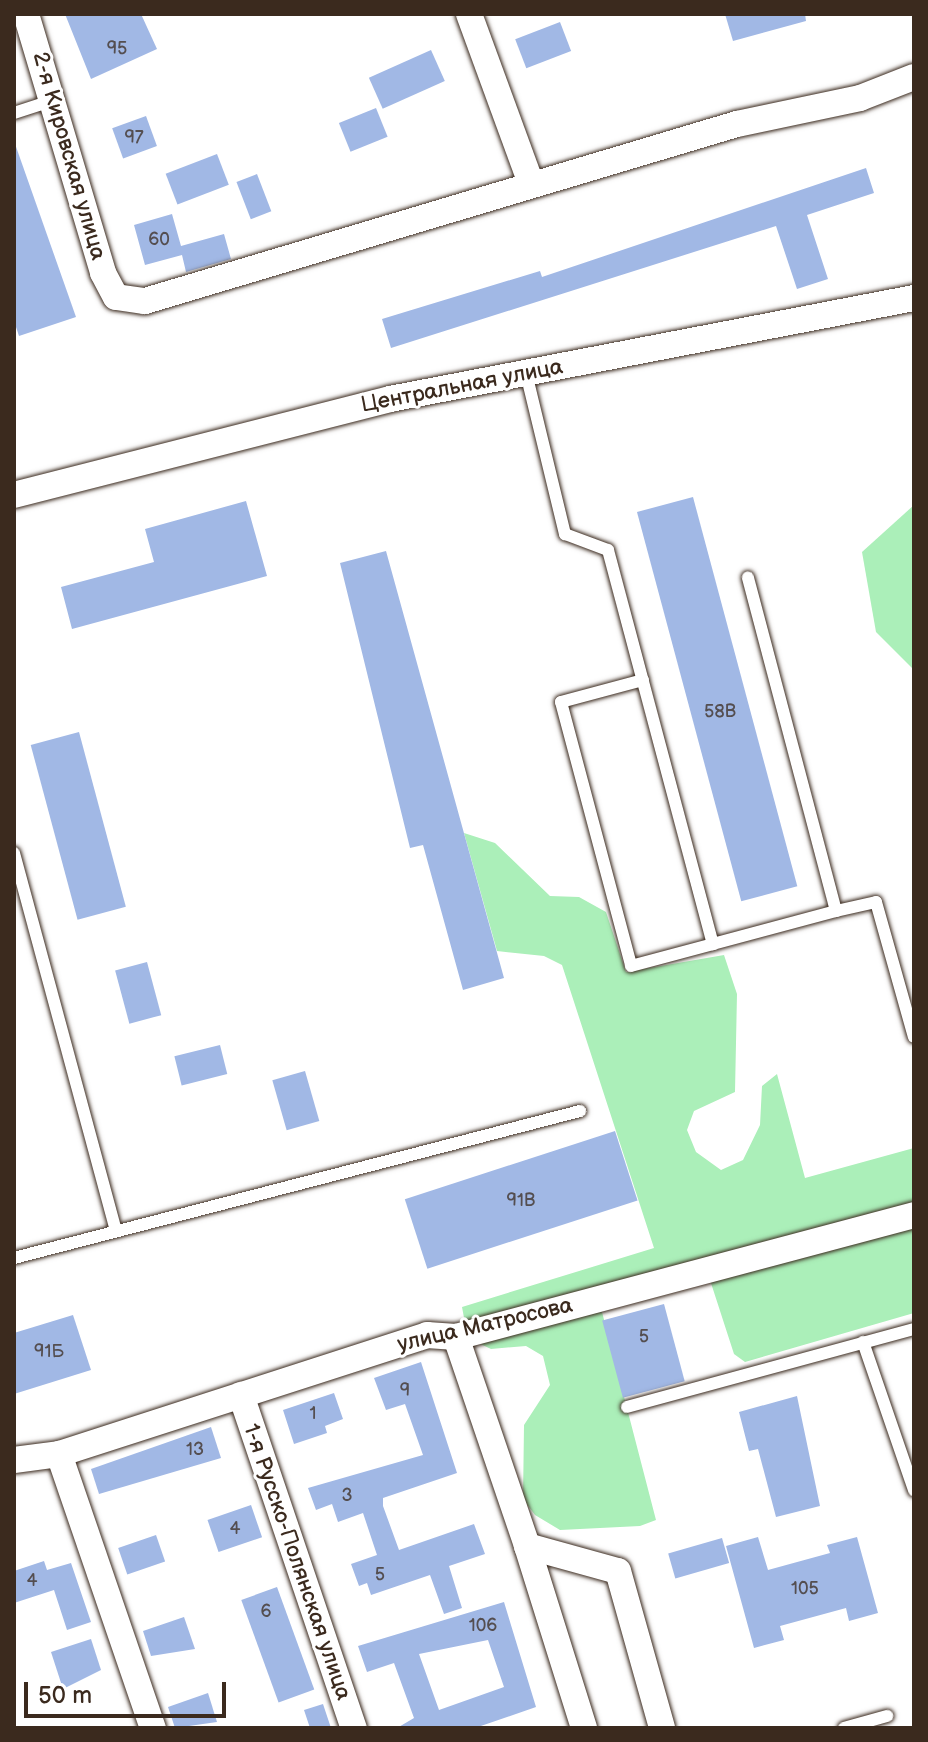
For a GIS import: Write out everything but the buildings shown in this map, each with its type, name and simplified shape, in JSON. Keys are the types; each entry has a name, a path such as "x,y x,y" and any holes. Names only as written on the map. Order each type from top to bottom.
{"street":[{"name":"2-я Кировская улица","path":"26,14 57,99 103,273 116,297 145,301 531,183"},
{"path":"469,14 531,183 737,124 860,98 914,77"},
{"name":"Центральная улица","path":"14,495 378,402 914,298"},
{"name":"улица Матросова","path":"14,1460 59,1454 427,1335 456,1337 914,1215"},
{"path":"456,1337 527,1546 584,1728"},
{"name":"1-я Русско-Полянская улица","path":"241,1395 354,1728"},
{"path":"59,1454 153,1728"},
{"path":"527,1546 618,1571 662,1728"}],"lane":[{"path":"14,113 57,99"},
{"path":"526,373 565,534 608,550 713,944"},
{"path":"748,577 836,911"},
{"path":"643,680 561,702 631,966 876,902 914,1037"},
{"path":"14,853 116,1230"},
{"path":"14,1258 580,1111"},
{"path":"627,1407 914,1329"},
{"path":"863,1342 914,1490"},
{"path":"844,1728 887,1716"}],"green space":[{"path":"914,505 914,670 876,632 862,552"},
{"path":"464,833 495,843 550,896 579,897 606,912 626,972 724,955 737,994 735,1092 694,1111 687,1130 696,1152 721,1170 743,1160 760,1125 762,1086 777,1074 805,1178 914,1148 914,1313 745,1362 734,1354 710,1280 610,1304 602,1312 656,1520 640,1526 560,1530 535,1515 523,1499 524,1425 550,1385 543,1356 526,1346 491,1349 472,1340 465,1323 462,1307 654,1248 562,965 544,956 497,951"}]}
